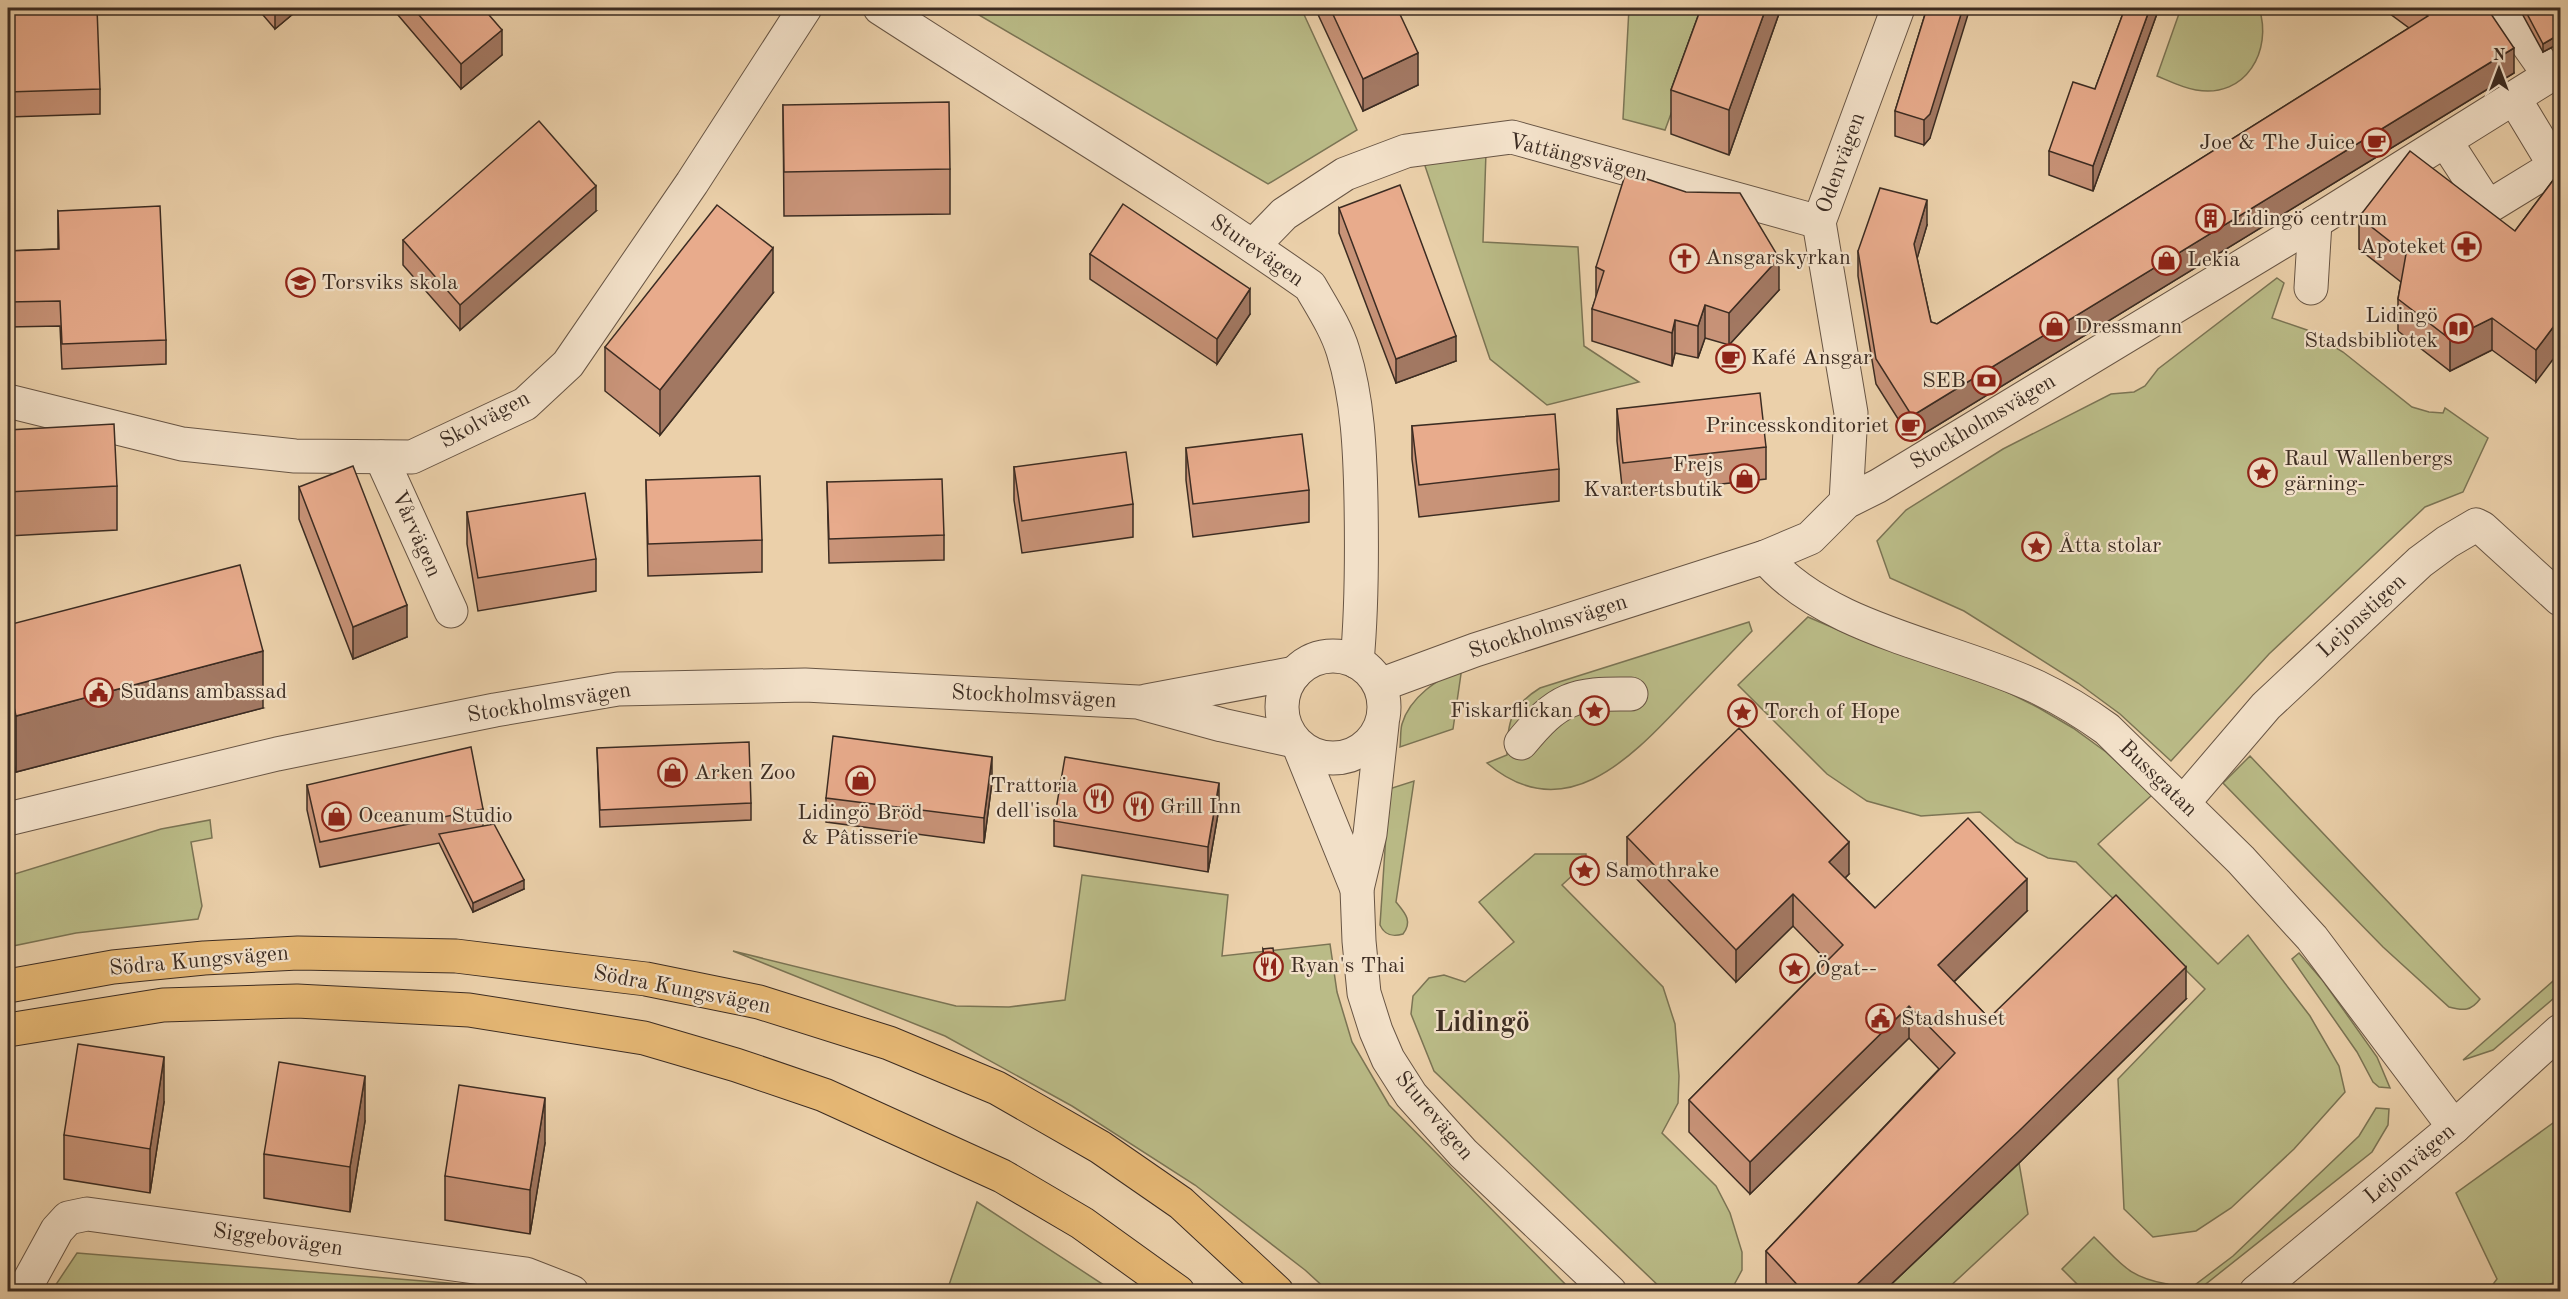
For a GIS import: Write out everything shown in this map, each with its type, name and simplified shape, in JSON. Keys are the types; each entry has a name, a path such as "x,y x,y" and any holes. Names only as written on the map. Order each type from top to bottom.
{"main road":[{"name":"Södra Kungsvägen","path":"8,986 113,967 193,959 298,953 456,956 646,979 759,1002 889,1043 997,1088 1100,1147 1181,1203 1277,1292"},
{"name":"Södra Kungsvägen","path":"8,1030 163,1005 297,1001 470,1010 644,1038 736,1065 824,1095 1002,1176 1082,1223 1178,1292"}],"street":[{"name":"Skolvägen","path":"8,400 182,444 295,456 381,457 412,457 525,404 568,364 692,183 805,8"},
{"name":"Sturevägen","path":"880,8 994,82 1107,150 1310,286 1329,317 1351,379 1360,455 1361,617 1369,674"},
{"name":"Odenvägen","path":"1846,502 1851,413 1819,222 1898,8"},
{"name":"Stockholmsvägen","path":"1138,702 1294,673 1312,660 1334,655 1369,674 1475,650 1765,557 1810,538 1846,502 1878,486 2446,142 2555,73 2502,8"},
{"path":"2446,142 2488,207 2556,166 2514,98"},
{"name":"Vattängsvägen","path":"1253,246 1284,214 1345,174 1406,151 1512,137 1819,222"},
{"path":"2311,288 2314,222"},
{"name":"Vårvägen","path":"381,457 451,611"},
{"name":"Lejonstigen","path":"2183,803 2266,706 2420,562 2447,542 2476,525 2560,599"},
{"name":"Bussgatan","path":"1765,557 1779,575 1835,612 2036,686 2063,700 2107,729 2241,860 2312,938 2454,1127"},
{"path":"1294,673 1286,686 1281,703 1282,718 1296,744"},
{"path":"1369,674 1384,699 1382,725"},
{"name":"Stockholmsvägen","path":"8,819 277,754 495,710 618,689 805,685 1138,702 1296,744 1316,756 1332,759 1348,757 1364,749 1382,725"},
{"path":"1521,743 1546,715 1564,702 1580,695 1630,694"},
{"name":"Sturevägen","path":"1382,725 1370,834 1358,889 1359,941 1364,993 1376,1031 1411,1095 1463,1153 1610,1292"},
{"name":"Sturevägen","path":"1296,744 1358,889"},
{"name":"Lejonvägen","path":"2256,1292 2454,1127 2560,1031"},
{"name":"Siggebovägen","path":"23,1292 57,1230 69,1218 87,1214 526,1274 572,1292"}],"green space":[{"path":"967,8 1301,8 1357,130 1268,184"},
{"path":"1629,8 1710,8 1665,130 1623,119"},
{"path":"2181,8 2259,8 2262,40 2252,68 2242,79 2229,87 2214,91 2191,89 2157,76"},
{"path":"1486,152 1483,242 1578,247 1584,346 1639,382 1547,405 1490,359 1423,160"},
{"path":"2277,278 2284,283 2272,318 2307,330 2343,352 2412,407 2443,413 2445,408 2488,438 2463,492 2425,507 2269,654 2171,761 2120,714 2078,683 1964,611 1890,578 1877,541 1906,510 2003,449 2111,394 2134,392 2145,386 2158,369"},
{"path":"1808,617 1864,641 2001,689 2039,708 2073,728 2106,752 2152,795 2098,844 2218,964 2248,935 2310,1016 2339,1066 2345,1092 2294,1149 2231,1208 2196,1231 2153,1237 2124,1209 2118,1079 2205,989 2076,862 2048,858 2016,842 1980,812 1921,816 1867,801 1827,774 1738,685"},
{"path":"1749,622 1752,631 1661,726 1617,765 1593,779 1568,788 1542,789 1515,781 1487,763 1507,755 1508,733 1513,716 1523,701 1540,688"},
{"path":"1462,667 1453,729 1400,747 1402,724 1418,697 1435,683"},
{"path":"2250,756 2480,999 2477,1003 2467,1009 2449,1007 2383,947 2223,783"},
{"path":"1414,781 1396,902 1408,921 1403,934 1393,935 1384,931 1380,925 1389,789"},
{"path":"210,820 212,838 191,842 202,906 198,919 76,933 8,947 8,876 161,829"},
{"path":"1535,854 1586,854 1586,863 1562,885 1663,987 1675,1024 1679,1076 1678,1103 1662,1133 1716,1186 1730,1213 1742,1252 1742,1270 1734,1285 1740,1291 1664,1291 1434,1071 1411,1014 1413,996 1429,978 1444,975 1465,982 1514,942 1479,902"},
{"path":"1082,875 1228,895 1222,956 1330,944 1337,992 1352,1042 1389,1105 1572,1291 1328,1291 1305,1270 1195,1185 1072,1106 945,1036 733,951 956,1006 1009,1007 1065,1000"},
{"path":"2299,953 2323,981 2377,1057 2390,1088 2379,1087 2373,1082 2357,1052 2292,959"},
{"path":"2560,975 2560,993 2493,1050 2463,1060"},
{"path":"2376,1108 2389,1109 2388,1125 2372,1152 2197,1291 2187,1291 2233,1256 2359,1136"},
{"path":"2560,1118 2560,1280 2550,1284 2545,1291 2488,1291 2497,1279 2456,1193"},
{"path":"2019,1163 2028,1214 1945,1291 1883,1292"},
{"path":"977,1202 1113,1291 947,1291"},
{"path":"2094,1237 2133,1273 2167,1284 2158,1291 2072,1291 2078,1285 2062,1269"},
{"path":"77,1253 546,1291 51,1292"}],"building":[{"path":"8,8 97,8 100,89 8,92"},
{"path":"413,8 483,8 502,30 461,64"},
{"path":"1330,8 1397,8 1418,53 1363,79"},
{"path":"1701,8 1766,8 1729,110 1671,90"},
{"path":"1927,8 1963,8 1930,114 1924,120 1895,111"},
{"path":"2125,8 2150,8 2093,166 2049,151 2073,82 2095,89"},
{"name":"Lidingö centrum","path":"2416,8 2487,8 2514,48 1912,416 1876,359 1858,251 1880,188 1927,200 1914,244 1931,322 1937,324 2428,16"},
{"path":"2524,8 2560,8 2560,34 2543,44"},
{"path":"949,102 950,169 784,172 783,105"},
{"path":"539,121 596,186 460,305 403,240"},
{"path":"2410,151 2515,231 2560,171 2560,318 2536,350 2492,318 2450,339 2398,299 2406,254 2359,217"},
{"name":"Ansgarskyrkan","path":"1626,172 1686,192 1740,193 1779,258 1729,313 1705,305 1698,326 1675,320 1672,333 1592,309 1604,271 1596,267"},
{"path":"1400,185 1456,336 1396,359 1339,208"},
{"path":"1123,204 1250,289 1217,339 1090,254"},
{"path":"717,205 773,248 660,390 605,347"},
{"path":"160,206 166,340 62,344 60,301 8,302 8,251 59,249 58,211"},
{"path":"1760,393 1766,447 1623,463 1617,409"},
{"path":"1555,414 1559,469 1419,485 1412,426"},
{"path":"114,424 117,486 8,492 8,430"},
{"path":"1302,434 1309,490 1193,504 1186,448"},
{"path":"1126,452 1133,504 1022,521 1014,467"},
{"path":"353,466 407,605 353,627 299,487"},
{"path":"760,476 762,540 648,544 646,480"},
{"path":"942,479 944,535 829,539 827,482"},
{"path":"585,493 596,559 478,578 467,512"},
{"path":"240,565 263,651 16,716 14,707 8,709 8,625"},
{"name":"Stadshuset","path":"1739,728 1849,842 1829,862 1875,908 1968,818 2027,879 1938,965 1989,1018 2116,895 2186,967 2019,1131 1849,1292 1804,1292 1766,1251 1955,1053 1909,1006 1750,1162 1689,1100 1843,945 1793,894 1736,950 1627,837"},
{"path":"833,736 992,757 984,818 826,798"},
{"path":"749,742 751,803 600,810 597,748"},
{"path":"471,747 483,809 320,842 307,785"},
{"path":"1065,757 1219,783 1208,847 1054,821"},
{"path":"494,824 524,880 473,903 439,834"},
{"path":"1273,948 1275,966 1265,967 1263,949"},
{"path":"78,1044 164,1057 150,1149 64,1135"},
{"path":"279,1062 365,1076 350,1167 264,1154"},
{"path":"459,1085 545,1098 530,1190 445,1176"}],"place":[{"name":"Joe & The Juice","path":"2376,143"},
{"name":"Lidingö centrum","path":"2210,219"},
{"name":"Apoteket","path":"2467,247"},
{"name":"Ansgarskyrkan","path":"1684,258"},
{"name":"Lekia","path":"2166,260"},
{"name":"Torsviks skola","path":"300,283"},
{"name":"Dressmann","path":"2054,327"},
{"name":"Lidingö Stadsbibliotek","path":"2459,329"},
{"name":"Kafé Ansgar","path":"1730,358"},
{"name":"SEB","path":"1987,381"},
{"name":"Princesskonditoriet","path":"1910,426"},
{"name":"Raul Wallenbergs gärning-","path":"2263,472"},
{"name":"Frejs Kvartertsbutik","path":"1744,478"},
{"name":"Åtta stolar","path":"2037,546"},
{"name":"Sudans ambassad","path":"99,692"},
{"name":"Fiskarflickan","path":"1594,711"},
{"name":"Torch of Hope","path":"1743,712"},
{"name":"Arken Zoo","path":"673,773"},
{"name":"Lidingö Bröd & Pâtisserie","path":"860,781"},
{"name":"Trattoria dell'isola","path":"1099,799"},
{"name":"Grill Inn","path":"1139,807"},
{"name":"Oceanum Studio","path":"337,816"},
{"name":"Samothrake","path":"1584,871"},
{"name":"Ryan's Thai","path":"1269,966"},
{"name":"Ögat--","path":"1794,969"},
{"name":"Stadshuset","path":"1880,1019"}],"district":[{"name":"Lidingö","path":"1482,1024"}]}
